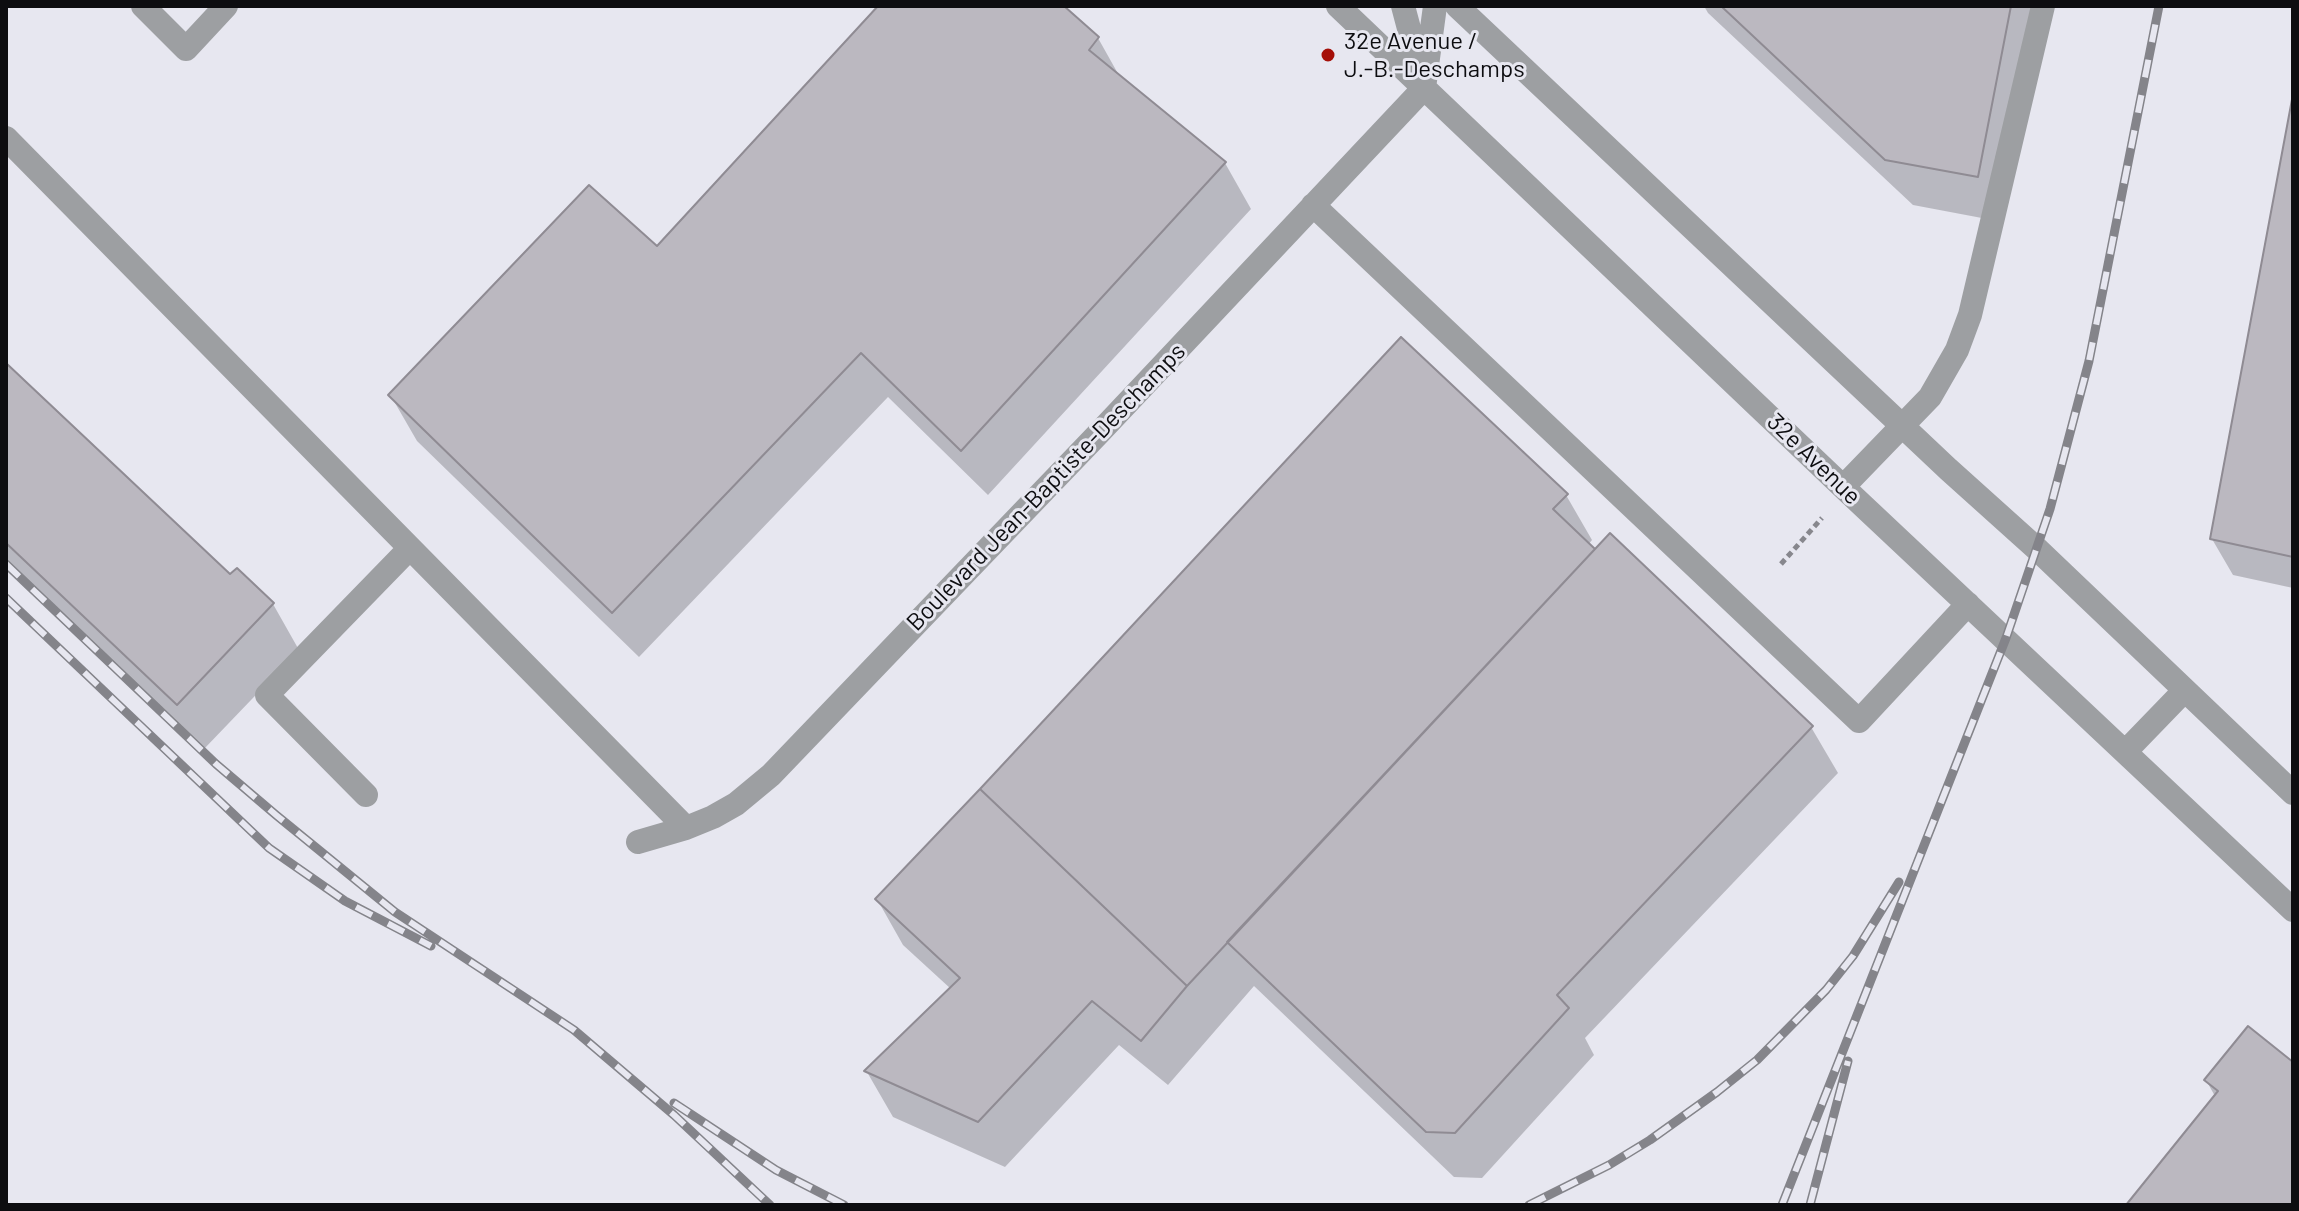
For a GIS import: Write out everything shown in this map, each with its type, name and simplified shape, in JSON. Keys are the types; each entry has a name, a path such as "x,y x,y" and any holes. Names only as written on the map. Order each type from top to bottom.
{"street":[{"path":"143,6 186,49 226,6"},
{"name":"32e Avenue","path":"1338,6 2293,910"},
{"path":"1403,6 1424,88"},
{"path":"1424,88 1435,6"},
{"path":"1457,6 2293,793"},
{"path":"1843,487 1930,397 1957,350 1970,315 2043,6"},
{"name":"Boulevard Jean-Baptiste-Deschamps","path":"638,842 686,828 736,804 771,775 1424,88"},
{"path":"6,138 686,828"},
{"path":"1313,205 1859,721 1968,604"},
{"path":"366,795 267,695 409,549"},
{"path":"2125,752 2184,691"}],"path":[{"path":"1781,564 1822,518"}],"building":[{"path":"878,6 1064,6 1099,37 1089,50 1226,162 961,451 861,353 612,613 388,395 589,185 657,246"},
{"path":"1721,6 2011,6 1978,177 1885,160"},
{"path":"2293,94 2293,557 2210,539"},
{"path":"1401,337 1568,494 1553,509 1595,549 1187,986 980,789"},
{"path":"6,363 230,574 237,568 274,603 177,705 6,543"},
{"path":"1610,533 1813,726 1557,995 1569,1008 1455,1133 1426,1132 1227,942"},
{"path":"980,789 1187,986 1141,1041 1092,1001 978,1122 864,1071 960,978 875,899"},
{"path":"2248,1026 2293,1062 2293,1205 2126,1205 2218,1091 2204,1080"}],"railway":[{"path":"1782,1205 2006,638 2050,509 2089,361 2159,6"},
{"path":"6,564 216,764 276,815 395,912 574,1030 674,1115 770,1205"},
{"path":"6,598 269,848 345,901 431,946"},
{"path":"1529,1205 1609,1165 1650,1140 1757,1060 1826,990 1853,956 1899,882"},
{"path":"1810,1205 1848,1061"},
{"path":"674,1103 776,1170 844,1205"}],"place":[{"name":"32e Avenue / J.-B.-Deschamps","path":"1328,55"}]}
